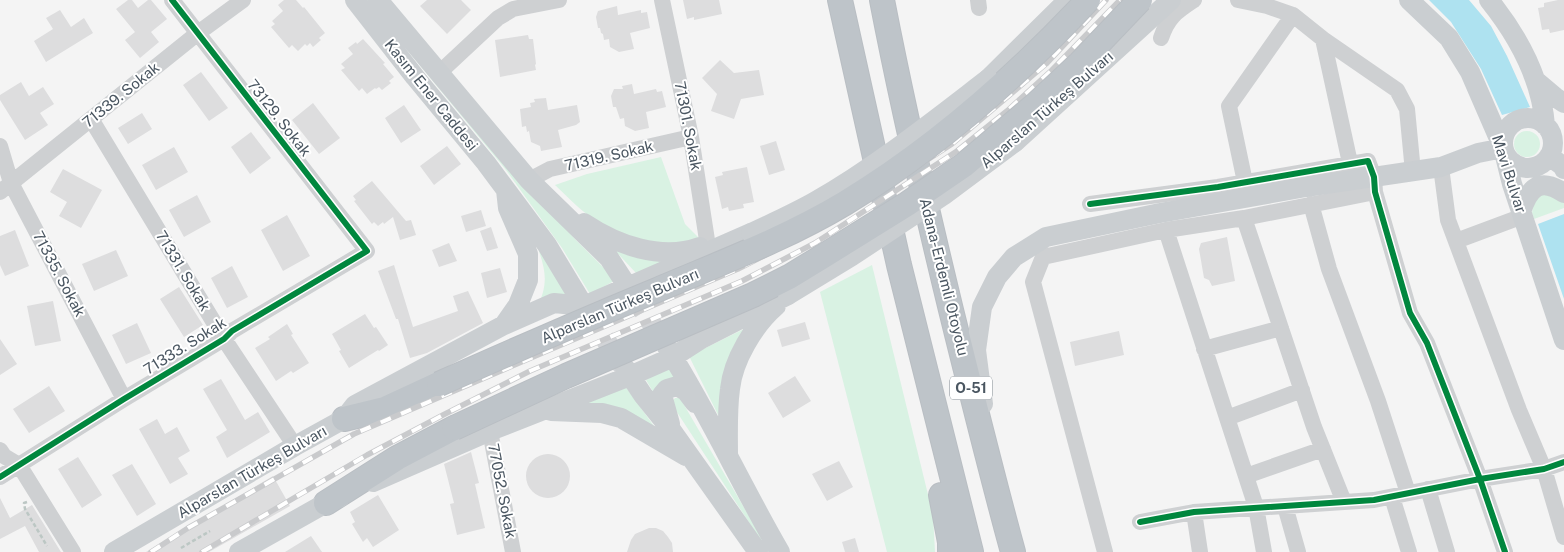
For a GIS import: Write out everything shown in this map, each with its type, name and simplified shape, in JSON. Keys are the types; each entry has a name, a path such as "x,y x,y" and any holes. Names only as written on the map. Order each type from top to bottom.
{"highway":[{"name":"O-51","path":"840,0 899,265 971,552"},
{"name":"Adana-Erdemli Otoyolu","path":"882,0 930,224 992,476 1013,552"},
{"name":"Alparslan Türkeş Bulvarı","path":"344,419 385,409 810,223 884,177 963,120 1019,70 1088,0"},
{"name":"Alparslan Türkeş Bulvarı","path":"326,503 397,458 454,428 566,376 753,295 789,277 826,255 907,204 964,165 1074,69 1140,0"},
{"path":"899,265 906,358 940,493 950,542 950,552"}],"main road":[{"name":"Kasım Ener Caddesi","path":"355,0 486,163 547,245 586,310"},
{"name":"Kasım Ener Caddesi","path":"378,0 438,74 529,180"},
{"name":"Alparslan Türkeş Bulvarı","path":"114,552 344,419 355,405 504,324 554,303 586,310 631,291 709,248 751,233 815,202 858,175 988,79 1068,0"},
{"name":"Alparslan Türkeş Bulvarı","path":"240,552 326,503 670,353 788,295 852,256 944,195 1015,142 1170,0"},
{"name":"Mavi Bulvar","path":"1409,0 1448,38 1470,72 1503,148 1512,184 1564,340"},
{"path":"1495,1 1519,41 1544,107 1555,124"},
{"path":"1534,79 1555,98 1564,103"},
{"path":"1555,124 1531,118 1523,118 1516,121 1505,132 1503,148 1512,162 1528,168 1536,166 1556,154"},
{"path":"1555,124 1550,132 1552,148 1564,169"},
{"path":"992,476 976,350 982,307 997,277 1014,257 1046,237 1102,224 1306,187 1374,185 1413,172 1441,167 1478,153 1503,148"},
{"path":"529,180 585,224 611,238 642,249 665,253 709,248"},
{"path":"529,180 609,258 631,291"},
{"path":"1522,214 1527,195 1535,187 1554,186 1564,193"},
{"path":"504,324 518,304 528,280 528,254 508,208 506,190"},
{"path":"728,458 730,388 736,363 753,333 772,309 788,295"},
{"path":"670,353 710,422 780,552"},
{"path":"627,372 672,431 758,552"},
{"path":"672,431 662,395 667,389 676,386 686,391 710,422"},
{"path":"543,410 602,413 622,418 690,458"}],"street":[{"name":"73129. Sokak","path":"172,0 367,252"},
{"name":"71339. Sokak","path":"6,187 198,33 243,0"},
{"path":"438,74 498,18 513,9 559,0"},
{"name":"71301. Sokak","path":"662,0 691,137 709,248"},
{"path":"1161,38 1174,13 1194,0"},
{"path":"1238,0 1267,6 1293,15 1323,40 1396,90 1407,109 1413,172"},
{"path":"1244,182 1229,106 1293,15"},
{"path":"1323,40 1350,163"},
{"name":"71331. Sokak","path":"91,119 224,339 295,446"},
{"name":"71319. Sokak","path":"529,180 550,169 691,137"},
{"name":"71335. Sokak","path":"0,146 6,187 124,398"},
{"path":"1090,204 1244,182 1368,161 1410,313 1427,343 1480,479 1505,552"},
{"path":"1441,167 1448,220 1519,410 1544,469 1564,537"},
{"path":"1105,552 1033,282 1043,257 1166,230 1244,218 1311,204 1374,185"},
{"path":"1311,204 1329,269 1378,401 1408,494"},
{"path":"1456,241 1522,214"},
{"path":"1244,218 1302,390 1344,502"},
{"path":"1166,230 1256,507 1264,552"},
{"name":"71333. Sokak","path":"0,477 124,398 224,339 232,331 367,252"},
{"path":"1204,348 1281,328"},
{"path":"1227,418 1302,390"},
{"name":"77052. Sokak","path":"490,431 513,552"},
{"path":"1246,476 1323,449"},
{"path":"0,450 4,456 18,465 74,552"},
{"path":"1140,522 1194,512 1374,500 1480,479 1544,469 1564,462"},
{"path":"1428,489 1447,552"},
{"path":"1392,497 1409,552"},
{"path":"1285,506 1298,552"},
{"path":"1194,512 1200,552"}],"path":[{"path":"25,509 47,546"},
{"path":"181,548 210,531"}],"green space":[{"path":"366,0 370,0 575,239 616,280 590,294 562,248 506,170"},
{"path":"1527,131 1536,135 1540,144 1536,153 1527,157 1518,153 1514,144 1518,135"},
{"path":"661,157 685,224 699,238 681,243 660,243 628,235 608,227 587,214 555,185 587,174"},
{"path":"1545,192 1564,202 1564,208 1534,219 1532,213 1534,199"},
{"path":"607,242 690,255 636,273"},
{"path":"537,245 571,299 536,310 543,292 545,278"},
{"path":"872,265 933,515 935,552 887,552 820,292"},
{"path":"752,325 724,427 689,356"},
{"path":"674,364 683,385 657,398 646,380"},
{"path":"625,386 659,433 571,406"},
{"path":"675,398 680,398 770,552 766,552 752,527 671,403"}],"water":[{"path":"1429,0 1469,0 1491,26 1530,107 1502,115 1481,69 1451,22"},
{"path":"1564,214 1564,299 1538,224"}],"building":[{"path":"128,0 132,0 138,8 148,0 151,0 167,19 151,32 159,42 140,58 125,40 135,32 116,9"},
{"path":"284,0 296,0 325,33 319,38 321,40 313,47 310,43 307,46 305,44 298,51 292,45 289,48 271,27 275,24 272,21 283,11 278,5"},
{"path":"427,0 461,0 471,10 447,34 420,6"},
{"path":"683,0 719,0 722,14 694,20 694,17 687,19"},
{"path":"1564,0 1564,30 1550,33 1549,29 1542,30 1538,8 1544,7 1544,3"},
{"path":"617,6 618,15 641,10 641,13 647,12 650,28 630,33 634,49 619,52 610,47 609,39 604,40 600,28 598,28 596,17 598,11"},
{"path":"60,10 71,27 84,18 93,33 46,62 34,41 53,29 46,18"},
{"path":"528,35 529,39 533,39 536,70 500,77 495,40"},
{"path":"363,39 385,63 383,64 394,77 389,81 391,83 382,90 379,87 375,88 367,94 362,88 359,91 341,70 345,68 341,64 353,54 348,48"},
{"path":"720,60 734,73 759,70 764,95 741,99 734,119 711,111 717,94 702,78"},
{"path":"201,72 228,108 209,121 183,85"},
{"path":"21,82 29,96 43,87 54,104 40,113 48,125 25,140 0,100 0,95"},
{"path":"632,84 634,94 656,89 657,92 662,91 666,107 646,112 649,128 635,131 625,126 624,118 620,119 616,107 613,107 611,96 614,89 623,89 622,86"},
{"path":"546,98 548,110 577,105 580,122 558,130 562,147 541,151 540,146 531,142 526,126 522,127 520,109 531,107 530,103 535,102 534,99"},
{"path":"313,103 340,138 319,154 292,120"},
{"path":"404,105 421,130 401,143 385,118"},
{"path":"142,113 152,129 128,144 118,128"},
{"path":"251,132 271,158 250,174 231,147"},
{"path":"776,141 785,170 769,175 760,146"},
{"path":"447,146 461,164 434,185 420,166"},
{"path":"174,147 188,172 156,190 142,165"},
{"path":"747,167 754,202 743,204 744,208 729,211 728,207 722,209 715,177 723,175 722,172"},
{"path":"63,169 102,190 81,228 59,216 67,202 50,192"},
{"path":"372,181 406,221 411,220 416,235 400,240 393,217 378,226 374,222 372,224 354,201 356,200 353,196"},
{"path":"197,195 211,222 184,237 169,210"},
{"path":"481,210 486,226 466,232 461,216"},
{"path":"287,215 310,256 283,271 261,230"},
{"path":"491,227 498,248 487,251 480,231"},
{"path":"15,230 29,266 5,276 0,265 0,236"},
{"path":"1227,237 1235,281 1212,286 1209,280 1204,278 1199,249 1201,243"},
{"path":"449,243 457,261 439,267 432,250"},
{"path":"116,250 128,276 94,291 82,264"},
{"path":"394,265 413,327 458,311 453,296 468,291 483,323 427,353 410,358 398,319 396,319 378,271"},
{"path":"232,266 248,297 227,308 211,278"},
{"path":"500,268 507,292 487,298 481,273"},
{"path":"179,287 203,325 184,337 160,299"},
{"path":"53,301 61,341 35,346 27,306"},
{"path":"365,314 388,345 349,368 332,334"},
{"path":"805,322 810,339 782,347 777,330"},
{"path":"137,323 151,353 126,364 112,335"},
{"path":"287,324 293,334 291,335 309,363 293,373 291,371 276,381 255,348 270,339 268,337"},
{"path":"1119,331 1124,355 1075,366 1070,342"},
{"path":"0,339 17,364 0,375"},
{"path":"795,376 811,401 783,418 768,393"},
{"path":"221,379 245,420 258,412 270,432 227,458 216,437 227,430 203,389"},
{"path":"49,386 65,411 29,433 13,409"},
{"path":"157,419 165,434 177,427 190,451 178,458 188,474 170,484 139,429"},
{"path":"471,452 479,483 475,484 485,528 457,535 450,504 454,503 444,464"},
{"path":"544,454 552,454 564,460 570,476 564,492 552,498 544,498 532,492 526,480 526,472 532,460"},
{"path":"78,457 102,495 82,508 58,469"},
{"path":"839,461 853,487 827,501 812,474"},
{"path":"132,464 156,504 137,516 112,475"},
{"path":"273,476 290,506 209,552 146,552"},
{"path":"378,495 399,530 373,547 367,538 363,542 352,524 355,522 350,512"},
{"path":"0,498 10,518 32,505 61,552 39,552 25,526 0,539"},
{"path":"649,528 663,531 672,543 673,552 627,552 635,534"},
{"path":"311,536 322,552 285,552"},
{"path":"855,538 859,552 845,552 842,542"}],"tunnel":[{"path":"633,295 667,347"},
{"path":"588,313 624,368"}],"railway":[{"path":"151,552 188,528 354,434 738,269 812,231 859,204 952,144 1046,64 1106,0"},
{"path":"202,552 367,455 530,371 742,281 815,243 957,151 1007,111 1052,70 1120,0"}],"cycle path":[{"path":"0,477 224,339 232,331 367,251 172,0"},
{"path":"1090,204 1218,187 1368,161 1374,177 1375,192 1410,313 1427,343 1480,479 1505,552"},
{"path":"1140,522 1194,512 1374,500 1480,479 1544,469 1564,462"}]}
